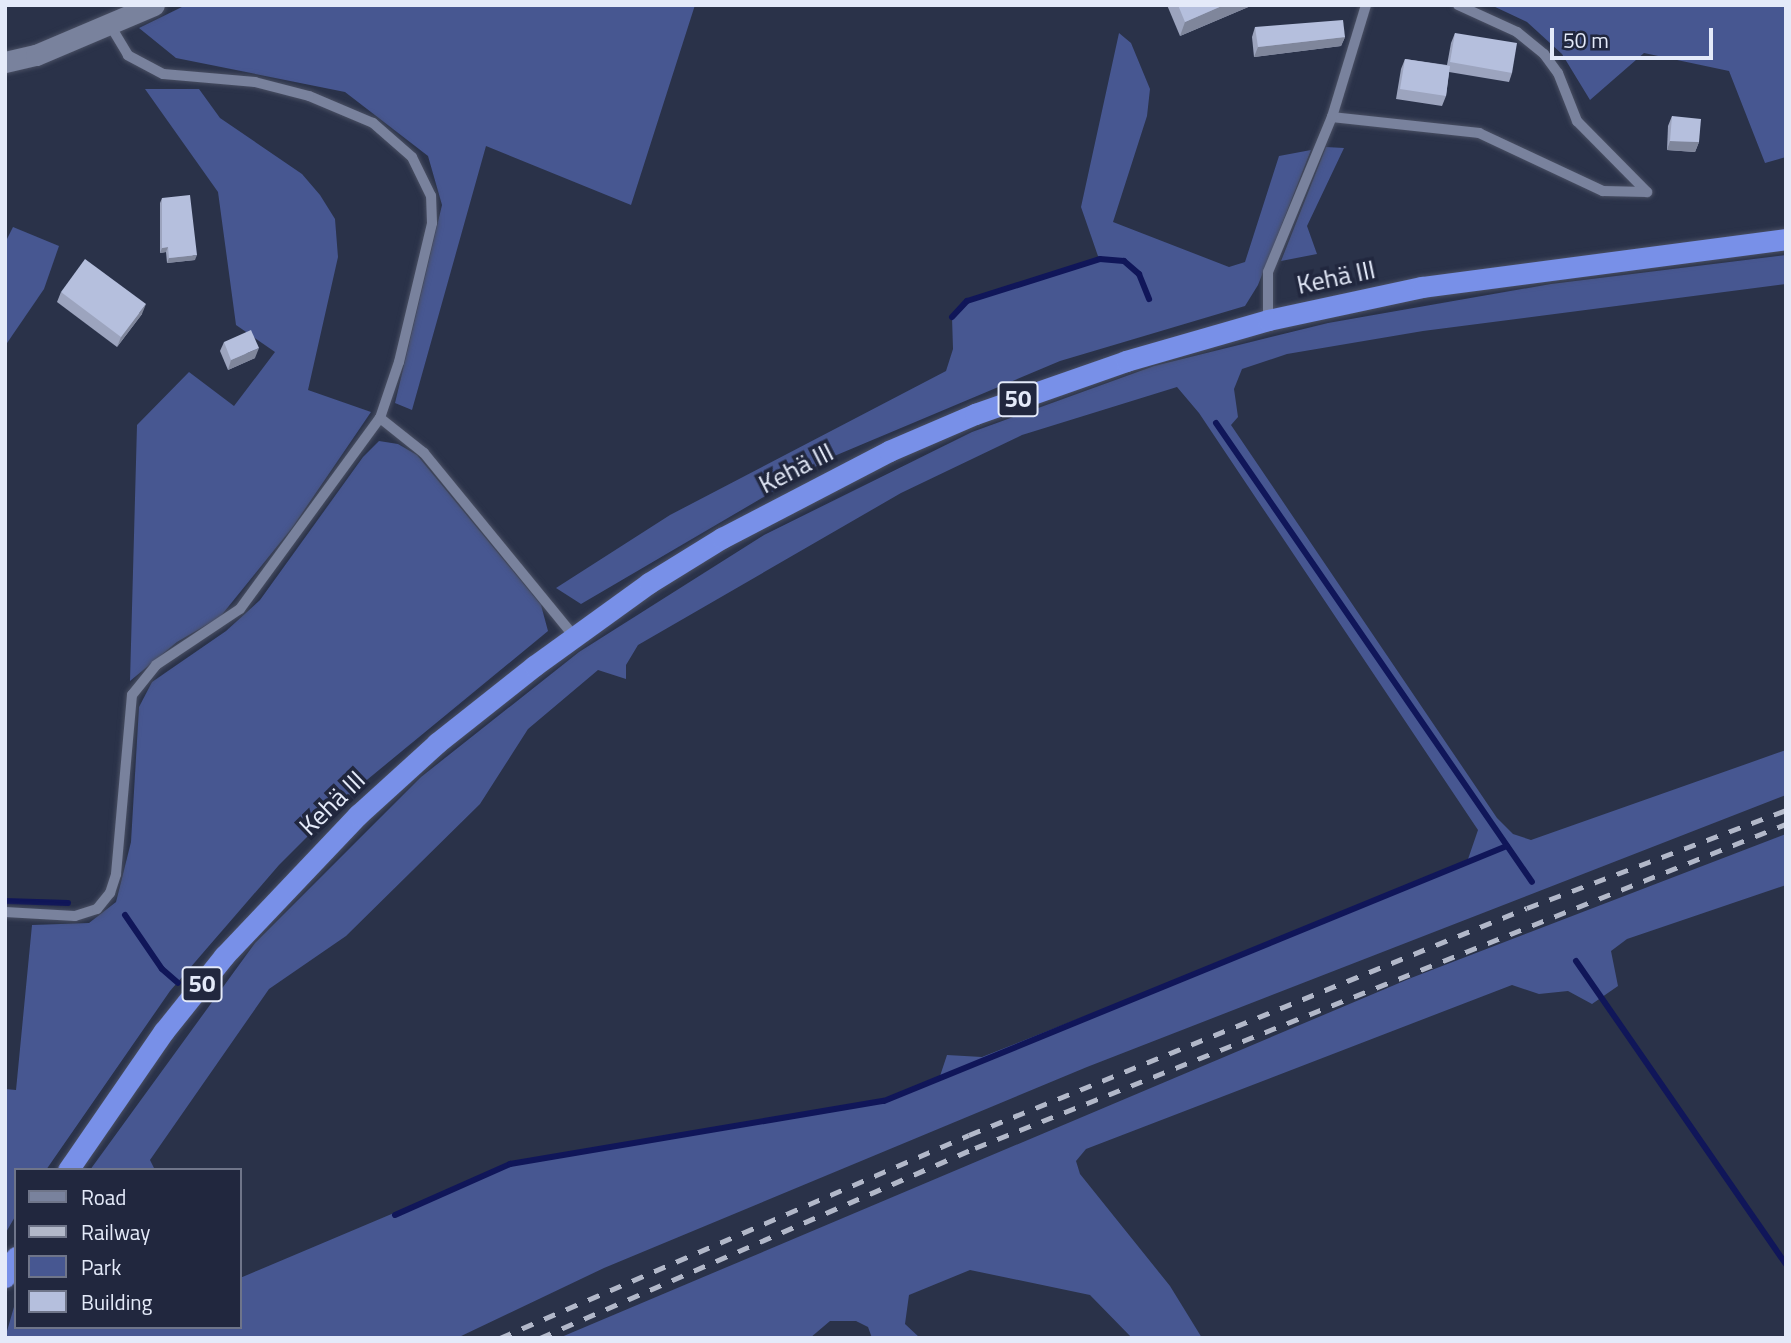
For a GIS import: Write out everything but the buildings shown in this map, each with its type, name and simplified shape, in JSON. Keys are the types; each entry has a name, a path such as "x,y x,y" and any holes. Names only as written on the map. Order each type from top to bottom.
{"highway":[{"name":"Kehä III","path":"69,1168 164,1031 302,871 437,743 574,636 722,538 889,451 975,414 1126,361 1268,320 1422,287 1786,239"},
{"path":"5,1278 14,1261"}],"street":[{"path":"5,62 36,55 150,7"}],"lane":[{"path":"1268,320 1268,272 1332,117 1366,5"},
{"path":"1332,117 1479,133 1603,191 1647,192 1577,121 1558,73 1544,54 1517,32 1458,5"},
{"path":"5,912 75,916 97,909 110,892 116,874 132,695 156,665 240,609 380,418 398,362 432,223 431,196 412,157 373,123 309,96 255,82 163,74 128,55 110,25"},
{"path":"380,418 424,453 574,636"}],"green space":[{"path":"186,5 695,5 631,205 486,146 412,410 395,403 442,205 428,156 345,92 176,58 139,28"},
{"path":"1491,5 1786,5 1786,157 1765,163 1729,71 1644,53 1590,100 1562,54 1527,22"},
{"path":"1119,33 1131,43 1150,89 1147,116 1113,222 1229,267 1245,262 1279,156 1311,150 1258,285 1245,306 1060,361 832,457 581,604 556,588 670,515 946,371 953,349 952,317 967,301 1099,259 1081,207"},
{"path":"145,89 199,89 220,118 302,174 320,195 335,219 338,257 308,390 371,412 292,528 220,617 177,642 130,681 137,425 189,372 234,406 275,352 236,325 218,192"},
{"path":"1326,147 1344,148 1307,226 1317,254 1281,261"},
{"path":"13,227 59,246 44,289 5,346 5,243"},
{"path":"1786,255 1786,284 1423,331 1287,354 1242,369 1234,389 1238,417 1231,425 1497,818 1513,834 1531,840 1786,750 1786,795 1087,1067 604,1268 457,1338 5,1338 14,1307 14,1329 242,1329 242,1277 510,1164 884,1101 940,1076 947,1055 982,1057 1466,865 1478,830 1199,413 1177,387 1022,435 901,493 638,645 626,665 626,679 598,670 528,729 480,804 346,936 269,989 150,1160 154,1168 91,1168 255,943 421,777 579,652 764,535 972,432 1154,366 1328,323 1551,284"},
{"path":"379,441 398,444 417,455 541,605 548,631 351,793 279,865 170,991 47,1168 14,1168 14,1218 5,1234 5,1089 16,1090 32,925 89,923 116,902 131,842 139,707 152,682 226,631 260,600 363,457"},
{"path":"1786,834 1786,885 1627,939 1611,951 1618,986 1592,1004 1568,991 1539,994 1512,985 1086,1149 1076,1161 1080,1174 1170,1286 1202,1338 1132,1338 1090,1295 970,1270 909,1295 905,1324 920,1338 872,1338 868,1327 856,1321 830,1321 810,1338 559,1338 1411,978"}],"waterway":[{"path":"952,317 967,301 1100,259 1124,261 1139,274 1149,299"},
{"path":"1216,423 1532,882"},
{"path":"395,1215 510,1164 884,1101 1507,846"},
{"path":"5,901 68,903"},
{"path":"125,915 162,969 178,983"},
{"path":"1576,961 1786,1264"}],"railway":[{"path":"500,1338 969,1135 1527,908 1786,810"},
{"path":"540,1338 975,1148 1786,824"}]}
